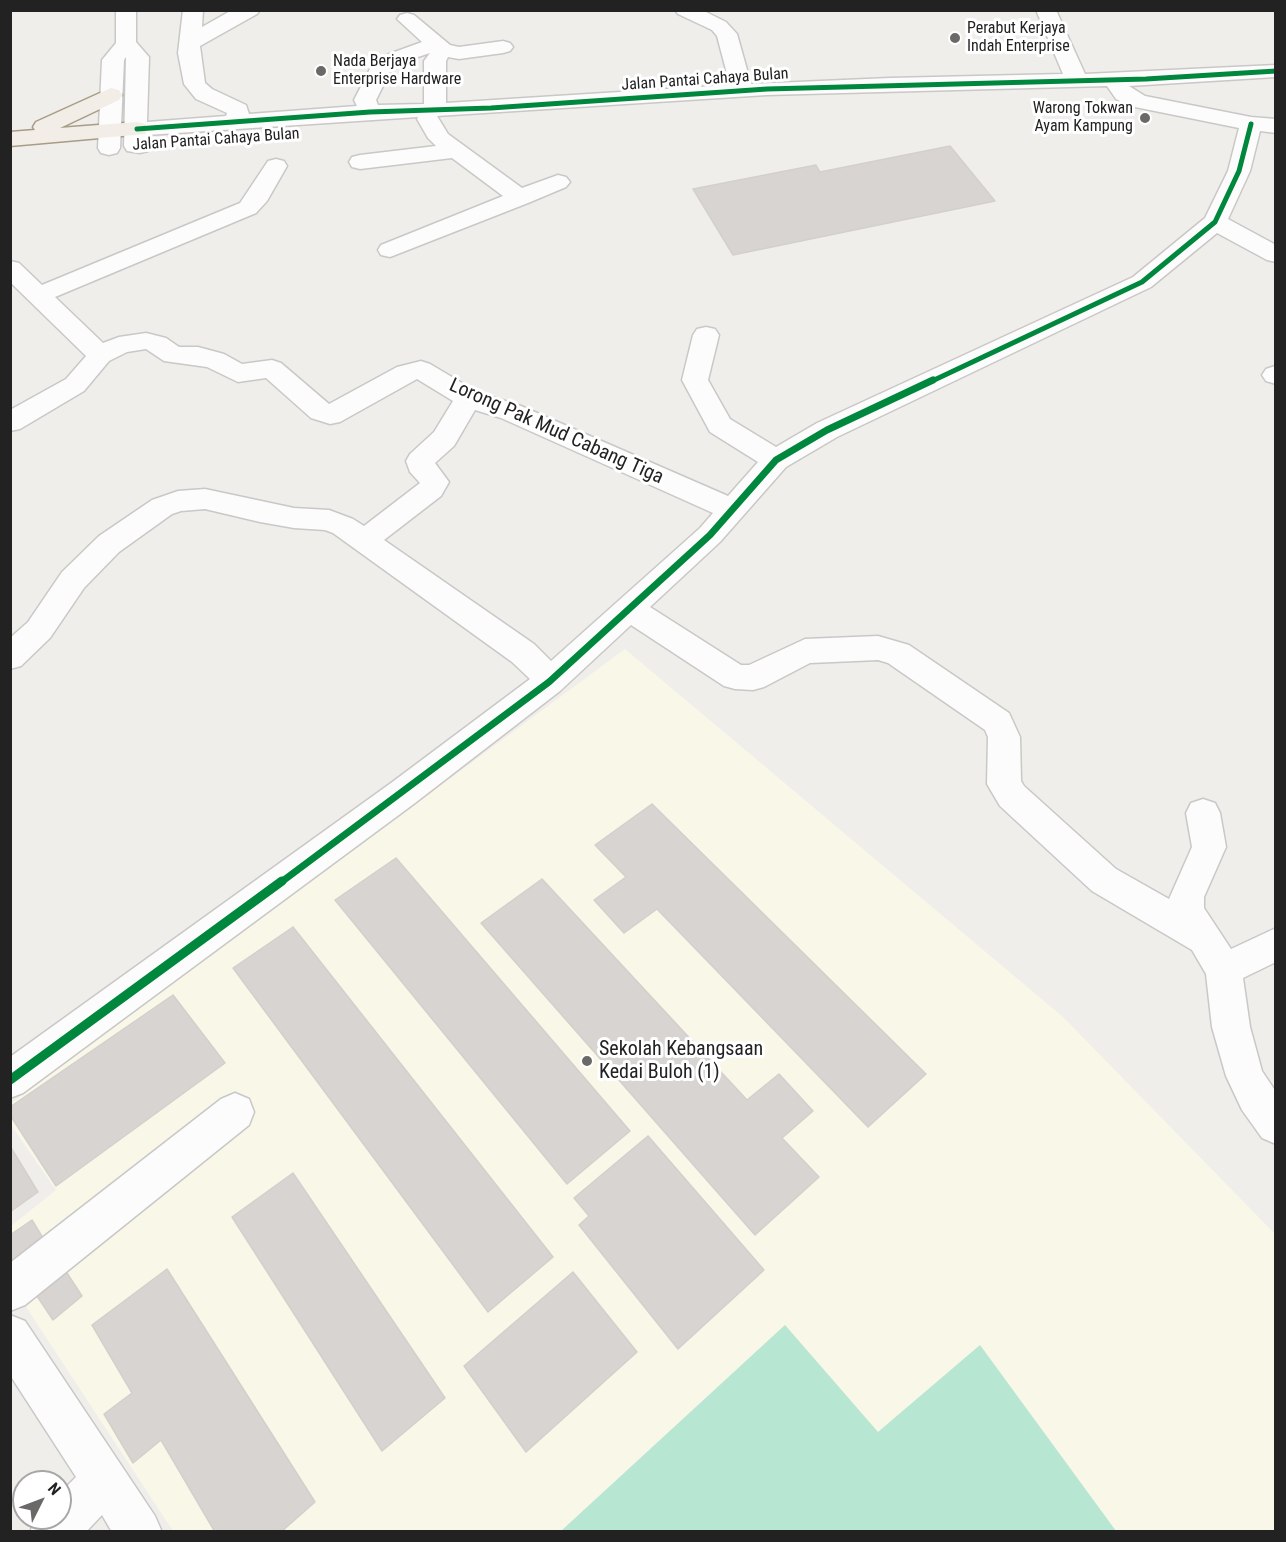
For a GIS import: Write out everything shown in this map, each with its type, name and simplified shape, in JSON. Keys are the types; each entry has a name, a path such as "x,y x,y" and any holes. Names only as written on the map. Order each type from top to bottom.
{"main road":[{"path":"10,138 57,122 111,95"},
{"name":"Jalan Pantai Cahaya Bulan","path":"10,138 110,140"},
{"name":"Jalan Pantai Cahaya Bulan","path":"10,156 136,138"}],"street":[{"path":"110,140 113,60 126,43 126,10"},
{"path":"193,10 189,54 197,87 232,118"},
{"path":"190,44 230,19 250,10"},
{"path":"685,10 719,26 727,34 742,91"},
{"path":"1046,10 1077,81"},
{"path":"407,19 440,47 459,53 503,47"},
{"path":"126,43 138,57 136,138"},
{"path":"367,106 377,74 388,62 440,47"},
{"path":"440,47 435,61 432,114 436,135 520,198"},
{"name":"Jalan Pantai Cahaya Bulan","path":"136,138 370,129 432,114 742,91 880,84 1113,80 1275,71"},
{"path":"138,77 162,101 201,120 232,118"},
{"path":"10,1080 403,793 549,682 710,535 731,508 776,460 827,430 1142,282 1215,222 1263,125 1138,100 1124,94 1113,80"},
{"name":"Jalan Pantai Cahaya Bulan","path":"136,138 232,118 367,106 432,114"},
{"path":"360,162 456,151"},
{"path":"39,295 248,208 255,201 276,166"},
{"path":"390,250 558,182"},
{"path":"1215,222 1275,255"},
{"path":"10,268 100,355"},
{"path":"706,335 695,380 720,425 776,460"},
{"name":"Lorong Pak Mud Cabang Tiga","path":"10,422 75,384 86,374 100,355 120,345 146,341 157,344 173,355 198,356 215,360 234,372 272,369 321,412 330,415 417,369 468,398 511,412 731,508"},
{"path":"365,540 431,489 435,482 420,465 420,461 444,439 468,398"},
{"path":"10,657 39,630 73,580 89,562 146,517 178,501 205,498 260,512 294,518 329,520 365,540 523,653 537,665 549,682"},
{"path":"629,609 735,677 753,678 805,651 878,648 898,654 998,722 1004,737 1004,784 1012,796 1104,880 1203,938"},
{"path":"1203,813 1209,847 1185,903 1187,911 1224,970 1231,1028 1245,1076 1275,1125"},
{"path":"1224,970 1275,944"},
{"path":"10,1290 235,1112"},
{"path":"10,1336 139,1532"},
{"path":"53,1532 105,1480"}],"shaded area":[{"name":"Sekolah Kebangsaan Kedai Buloh (1)","path":"625,649 1063,1017 1275,1234 1275,1531 173,1531 11,1284 11,1226 56,1190 11,1125 10,1104"}],"green space":[{"path":"785,1325 878,1432 980,1345 1116,1531 561,1531"}],"building":[{"path":"950,146 995,201 733,255 693,189 816,165 820,172"},
{"path":"652,804 926,1074 868,1127 657,909 624,933 594,900 626,877 595,845"},
{"path":"396,858 630,1131 567,1184 335,900"},
{"path":"542,879 747,1100 779,1074 813,1111 782,1138 819,1177 755,1235 481,923"},
{"path":"293,927 553,1257 488,1312 233,968"},
{"path":"173,995 225,1063 56,1186 10,1115 10,1107"},
{"path":"648,1136 764,1270 678,1349 579,1225 589,1216 574,1198"},
{"path":"10,1146 38,1192 10,1212"},
{"path":"293,1173 445,1398 382,1451 232,1217"},
{"path":"32,1220 49,1248 10,1264 10,1235"},
{"path":"167,1269 315,1502 281,1532 215,1532 161,1440 133,1463 104,1414 132,1393 92,1325"},
{"path":"65,1270 82,1296 53,1320 35,1293"},
{"path":"573,1272 637,1352 526,1452 464,1366"}],"cycle path":[{"path":"137,129 370,112 491,108 767,89 1146,79 1276,71"},
{"path":"10,1080 403,793 549,682 710,535 776,460 827,430 1142,282 1215,222 1239,171 1251,124"}],"place":[{"name":"Perabut Kerjaya Indah Enterprise","path":"955,38"},
{"name":"Nada Berjaya Enterprise Hardware","path":"321,71"},
{"name":"Warong Tokwan Ayam Kampung","path":"1145,118"},
{"name":"Sekolah Kebangsaan Kedai Buloh (1)","path":"587,1061"}]}
